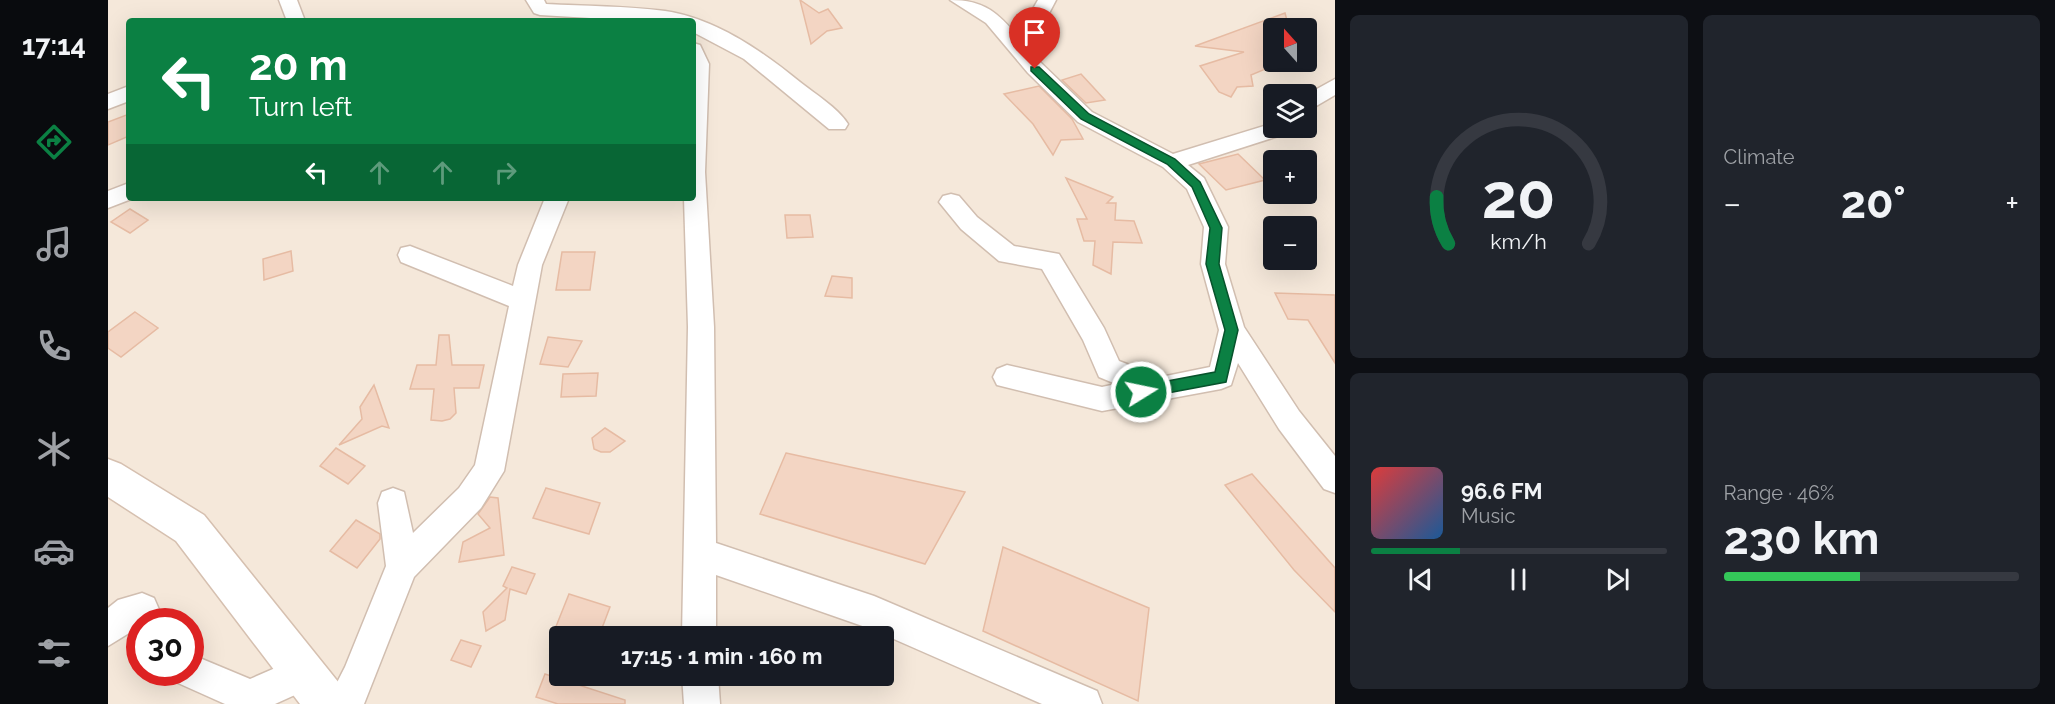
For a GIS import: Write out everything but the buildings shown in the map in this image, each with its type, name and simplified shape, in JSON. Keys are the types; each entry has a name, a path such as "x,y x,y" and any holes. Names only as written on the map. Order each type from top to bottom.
{"main road":[{"path":"108,476 190,528 316,689"}],"street":[{"path":"288,0 295,18"},
{"path":"535,0 540,9 670,18"},
{"path":"674,0 682,18"},
{"path":"959,0 993,19 1028,61 1085,117 1171,162 1196,184 1216,228 1213,264 1232,330 1289,420 1335,480"},
{"path":"1028,61 1031,36 1038,10 1047,0"},
{"path":"696,26 719,34 789,83 837,124"},
{"path":"696,56 699,64 696,129"},
{"path":"1317,97 1335,85"},
{"path":"108,102 126,94"},
{"path":"1171,162 1263,133"},
{"path":"108,200 126,192"},
{"path":"344,704 358,679 402,566 470,498 489,471 530,265 556,201"},
{"path":"695,201 701,327 699,626"},
{"path":"951,202 969,223 1008,254 1050,261 1095,336 1109,369 1161,389"},
{"path":"410,255 523,301"},
{"path":"1007,376 1102,399 1221,377 1232,330"},
{"path":"393,503 402,566"},
{"path":"699,553 874,613 1084,704"},
{"path":"108,629 126,615"},
{"path":"204,677 250,697 316,689"},
{"path":"701,686 702,704"}],"shaded area":[{"path":"108,0 1335,0 1335,704 108,704"}],"route":[{"path":"1035,69 1085,117 1171,162 1196,184 1216,228 1213,264 1232,330 1221,377 1141,392"}]}
